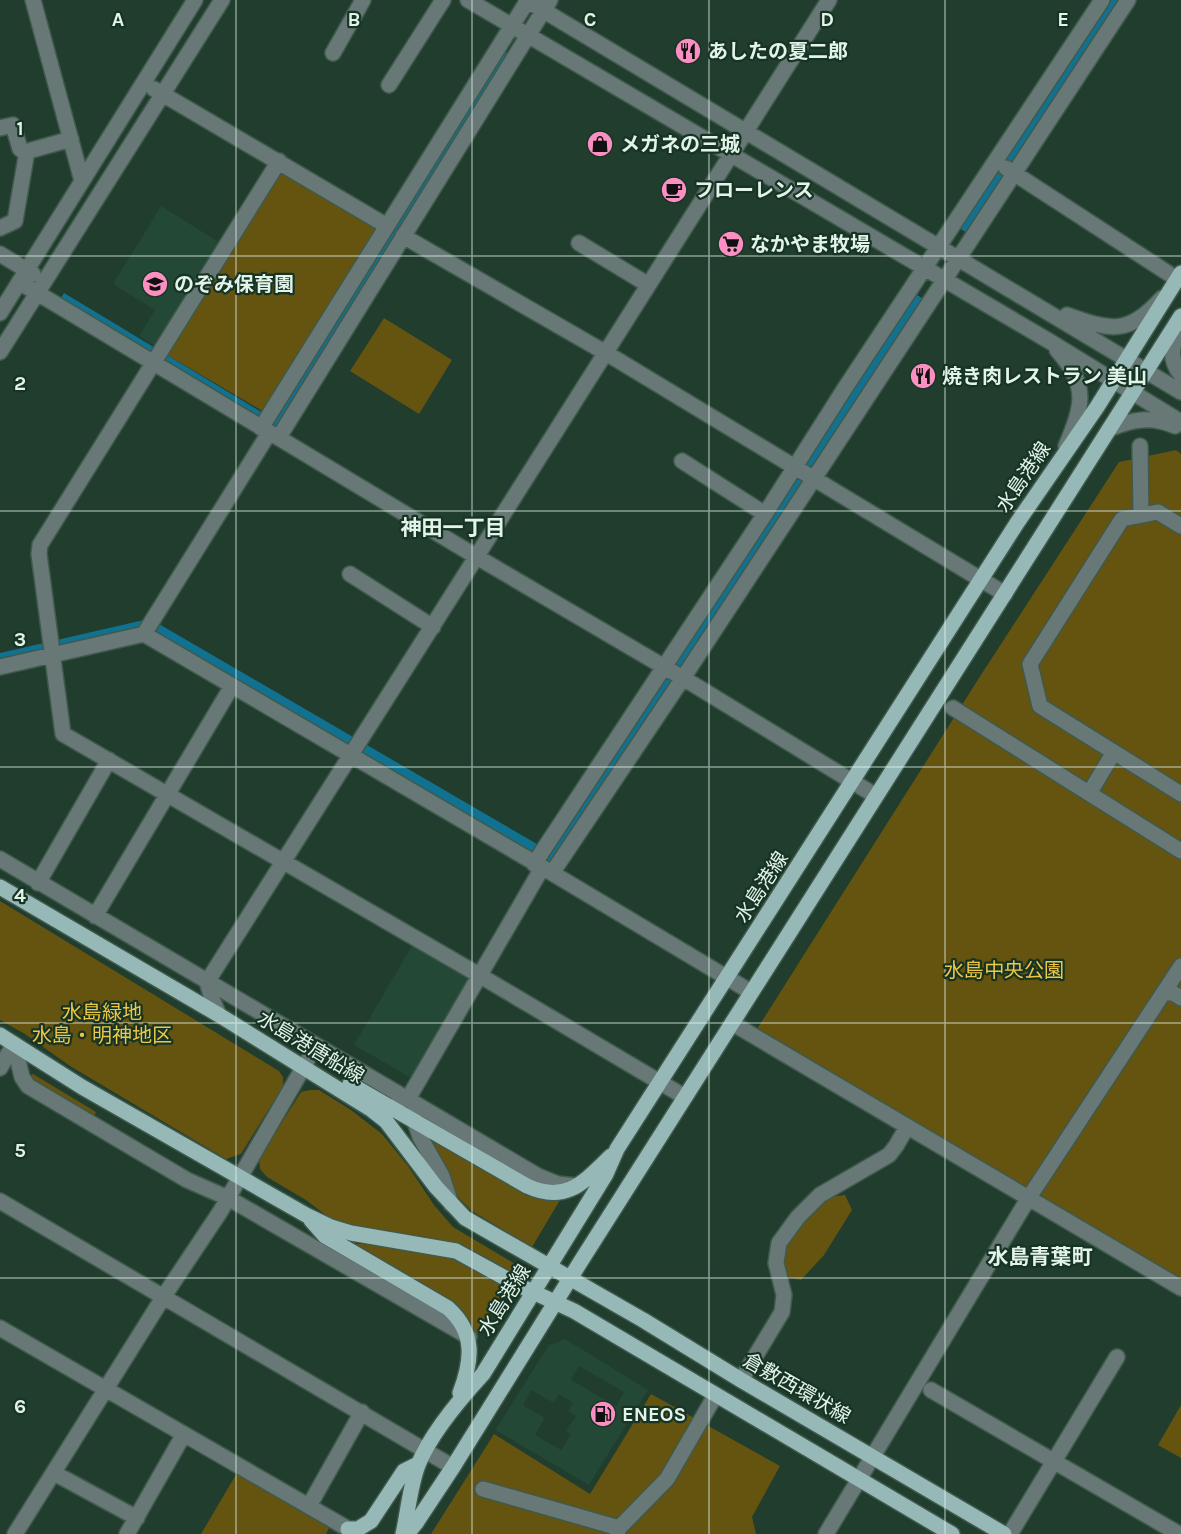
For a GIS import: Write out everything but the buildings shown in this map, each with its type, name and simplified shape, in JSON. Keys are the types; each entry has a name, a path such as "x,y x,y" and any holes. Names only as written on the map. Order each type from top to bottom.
{"main road":[{"name":"水島港線","path":"405,1534 418,1464 426,1450 457,1402 483,1374 606,1174 617,1149 982,579 1114,381 1176,280"},
{"name":"水島港線","path":"405,1534 416,1523 453,1467 570,1278 1181,316"},
{"name":"水島港唐船線","path":"0,887 305,1065 359,1101 386,1121 451,1204 465,1218 570,1278"},
{"path":"0,1035 82,1087 306,1215 331,1227 351,1233 456,1251 555,1302 952,1534"},
{"path":"305,1065 385,1103 535,1190 556,1193 570,1190 584,1182 617,1149"},
{"path":"306,1215 324,1236 448,1308 457,1316 469,1337 469,1370 457,1402"},
{"name":"倉敷西環状線","path":"570,1278 1004,1534"},
{"path":"353,1532 371,1521 404,1471 418,1464"}],"street":[{"path":"33,0 82,181"},
{"path":"0,313 195,0"},
{"path":"0,352 222,0"},
{"path":"333,53 363,0"},
{"path":"389,85 443,0"},
{"path":"468,0 730,156 1049,341 1181,422"},
{"path":"268,427 396,229 527,0 547,5 745,132 1181,392"},
{"path":"173,989 207,982 829,0"},
{"path":"542,862 673,673 765,514 804,472 845,388 939,246 1005,167 1081,52 1102,0"},
{"path":"451,1204 442,1176 420,1137 407,1099 542,862 673,673 804,472 958,259 1005,167 1081,52 1128,0"},
{"path":"147,628 268,427 396,229 547,5"},
{"path":"143,83 606,353 1005,594"},
{"path":"0,128 13,125 20,149 27,152 70,139"},
{"path":"0,228 15,221 27,152"},
{"path":"279,161 40,545 39,554 63,734 685,1097"},
{"path":"1005,167 1176,280 1131,325 1111,328 1095,325 1038,305"},
{"path":"579,243 647,284"},
{"path":"0,254 23,276 477,557 876,796"},
{"path":"1181,324 1172,350 1175,367 1181,375"},
{"path":"1049,341 1080,384 1078,416 1062,457"},
{"path":"1109,429 1128,421 1150,418 1181,428"},
{"path":"1140,446 1141,515"},
{"path":"682,461 765,514"},
{"path":"1181,526 1158,512 1122,519 1030,664 1040,706 1181,794"},
{"path":"350,574 433,627"},
{"path":"0,667 51,648 147,628 232,686 356,749 751,993"},
{"path":"95,916 232,686"},
{"path":"953,708 1181,851"},
{"path":"1090,792 1114,752"},
{"path":"38,883 109,760"},
{"path":"0,859 538,1176 558,1184 577,1186"},
{"path":"826,1534 1028,1199 1181,966"},
{"path":"207,982 219,1015"},
{"path":"1164,993 1173,993 1181,998"},
{"path":"732,1023 1181,1288"},
{"path":"0,1068 14,1044"},
{"path":"14,1044 22,1077 28,1086 187,1180 228,1198 469,1337"},
{"path":"15,1534 228,1198 305,1065"},
{"path":"385,1103 407,1099"},
{"path":"741,1380 782,1312 784,1295 776,1263 779,1243 798,1217 820,1195 889,1155 907,1127"},
{"path":"0,1201 453,1467"},
{"path":"0,1328 353,1532"},
{"path":"1010,1534 1117,1357"},
{"path":"931,1390 1179,1534"},
{"path":"483,1489 618,1531 667,1479 715,1396"},
{"path":"309,1506 362,1413"},
{"path":"128,1534 184,1434"},
{"path":"54,1473 136,1518"}],"shaded area":[{"path":"161,206 222,244 157,347 139,336 155,310 113,284"},
{"path":"413,944 472,979 413,1079 354,1045"},
{"name":"ENEOS","path":"565,1339 648,1390 589,1485 495,1430 549,1345","holes":["579,1366 624,1392 616,1406 571,1380","531,1390 554,1403 559,1394 573,1403 568,1411 576,1416 566,1431 571,1434 561,1450 535,1435 545,1418 523,1405"]}],"green space":[{"path":"288,173 373,223 376,232 264,412 167,355 277,176"},
{"path":"384,318 452,360 419,414 350,371"},
{"name":"水島中央公園","path":"1176,450 1181,454 1181,1278 812,1064 757,1029 1119,462"},
{"name":"水島緑地 水島・明神地区","path":"0,901 279,1071 283,1077 283,1086 241,1154 226,1159 70,1066 25,1034 0,1020"},
{"path":"33,1074 96,1112 93,1118 30,1080"},
{"path":"319,1090 351,1110 382,1134 453,1227 520,1267 515,1276 464,1249 427,1237 364,1231 339,1225 306,1200 267,1177 260,1169 259,1159 301,1092"},
{"path":"426,1135 525,1195 548,1201 560,1200 532,1247 472,1211 459,1198"},
{"path":"845,1195 852,1210 824,1255 801,1280 786,1277 781,1260 784,1244 806,1216 830,1197"},
{"path":"354,1244 401,1247 467,1261 483,1269 506,1287 474,1339 469,1321 456,1308 355,1248"},
{"path":"651,1394 780,1466 752,1517 756,1534 431,1534 494,1434 590,1494"},
{"path":"1181,1405 1181,1458 1158,1445"},
{"path":"237,1473 329,1528 326,1534 201,1534"}],"water":[{"path":"1111,0 1120,0 967,233 959,228"},
{"path":"502,50 509,54 276,430 61,298 64,293 263,413"},
{"path":"915,294 924,299 551,863 154,633 0,661 0,653 144,620 159,624 549,851"}],"place":[{"name":"あしたの夏二郎","path":"688,51"},
{"name":"メガネの三城","path":"600,144"},
{"name":"フローレンス","path":"674,190"},
{"name":"なかやま牧場","path":"731,244"},
{"name":"のぞみ保育園","path":"155,284"},
{"name":"焼き肉レストラン 美山","path":"923,376"},
{"name":"ENEOS","path":"603,1414"}],"district":[{"name":"神田一丁目","path":"453,528"},
{"name":"水島青葉町","path":"1040,1257"}]}
